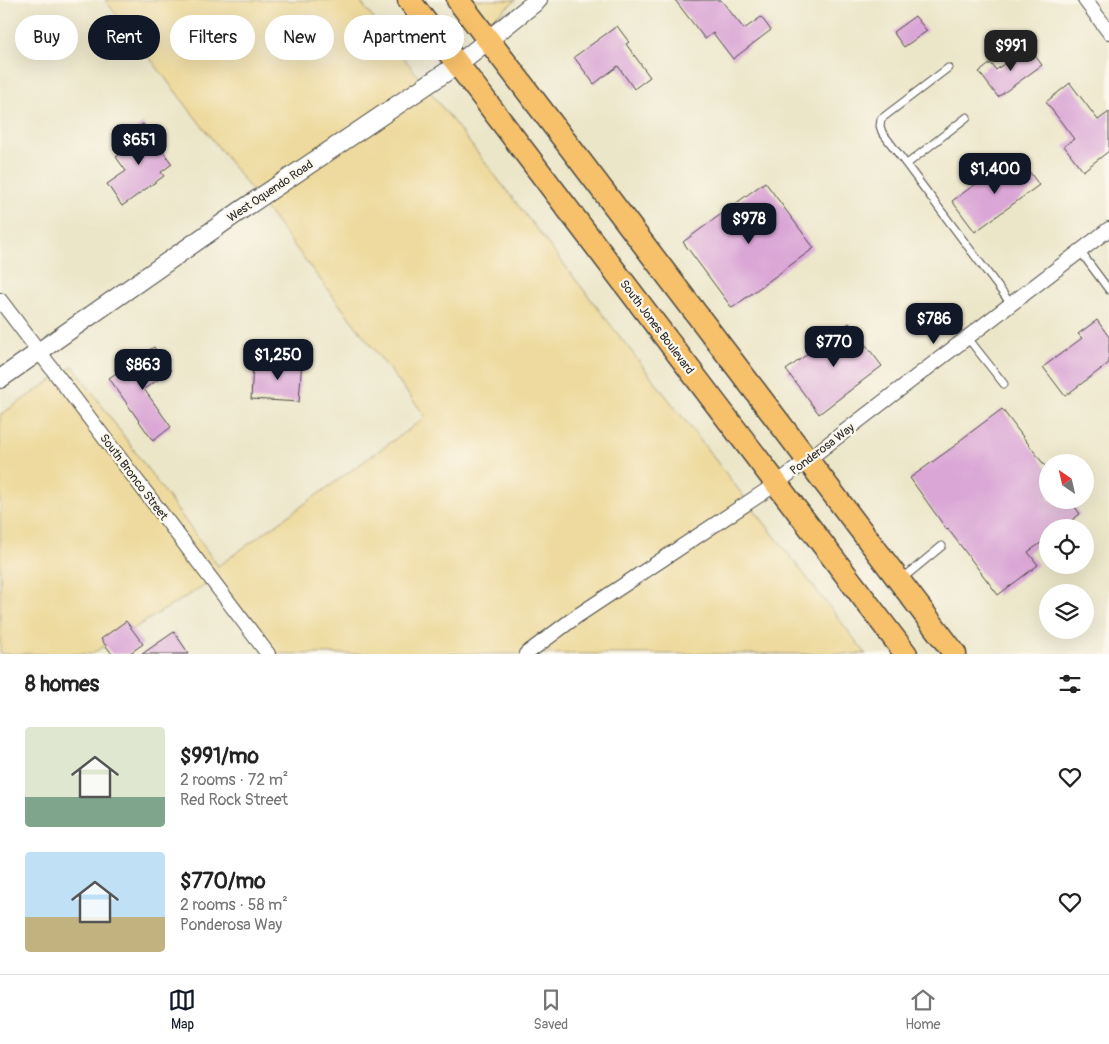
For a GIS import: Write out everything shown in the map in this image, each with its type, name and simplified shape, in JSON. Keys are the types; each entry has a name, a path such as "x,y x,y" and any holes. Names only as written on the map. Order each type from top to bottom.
{"main road":[{"name":"South Jones Boulevard","path":"409,0 906,654"},
{"path":"458,0 955,654"}],"street":[{"name":"West Oquendo Road","path":"0,379 240,211 458,64 538,0"},
{"path":"1085,0 1109,32"},
{"name":"Ponderosa Way","path":"526,654 577,616 776,484 1109,229"},
{"name":"South Bronco Street","path":"0,300 268,654"}],"lane":[{"path":"948,68 881,119 880,126 882,132 1011,304"},
{"path":"907,164 967,117"},
{"path":"1080,251 1109,290"},
{"path":"967,337 1004,384"},
{"path":"900,582 942,546"}],"sand":[{"path":"105,0 359,0 371,15 344,15 344,60 406,60 866,654 270,654 212,581 91,654 0,654 0,415 73,366 218,566 426,417 151,60 160,60 160,15 117,15"},
{"path":"468,0 516,0 486,24"}],"building":[{"path":"675,0 721,0 744,29 761,17 771,30 733,59 713,33 705,39"},
{"path":"915,16 927,31 904,47 893,32"},
{"path":"617,26 629,42 626,44 650,77 634,89 618,66 594,84 574,57"},
{"path":"1028,46 1042,65 998,97 979,72 991,63 996,70"},
{"path":"1070,83 1098,120 1109,112 1109,151 1083,171 1064,146 1074,139 1046,102"},
{"path":"143,124 172,164 161,172 164,176 122,206 107,184 126,171 116,157 131,147 125,137"},
{"path":"1021,160 1039,185 975,232 952,201 1002,165 1006,171"},
{"path":"765,182 814,248 732,308 683,242"},
{"path":"1097,320 1109,337 1109,363 1065,396 1043,367 1082,338 1078,334"},
{"path":"849,323 882,366 819,414 786,370"},
{"path":"154,347 171,371 144,389 171,427 153,441 109,378"},
{"path":"277,357 302,359 299,402 251,399 253,364 277,365"},
{"path":"1002,409 1039,458 1039,509 1076,509 1080,514 1073,519 1039,519 1039,544 1028,552 1038,565 998,595 947,530 910,478"},
{"path":"126,621 143,644 129,654 112,654 101,639"},
{"path":"174,632 189,654 142,654"}]}
